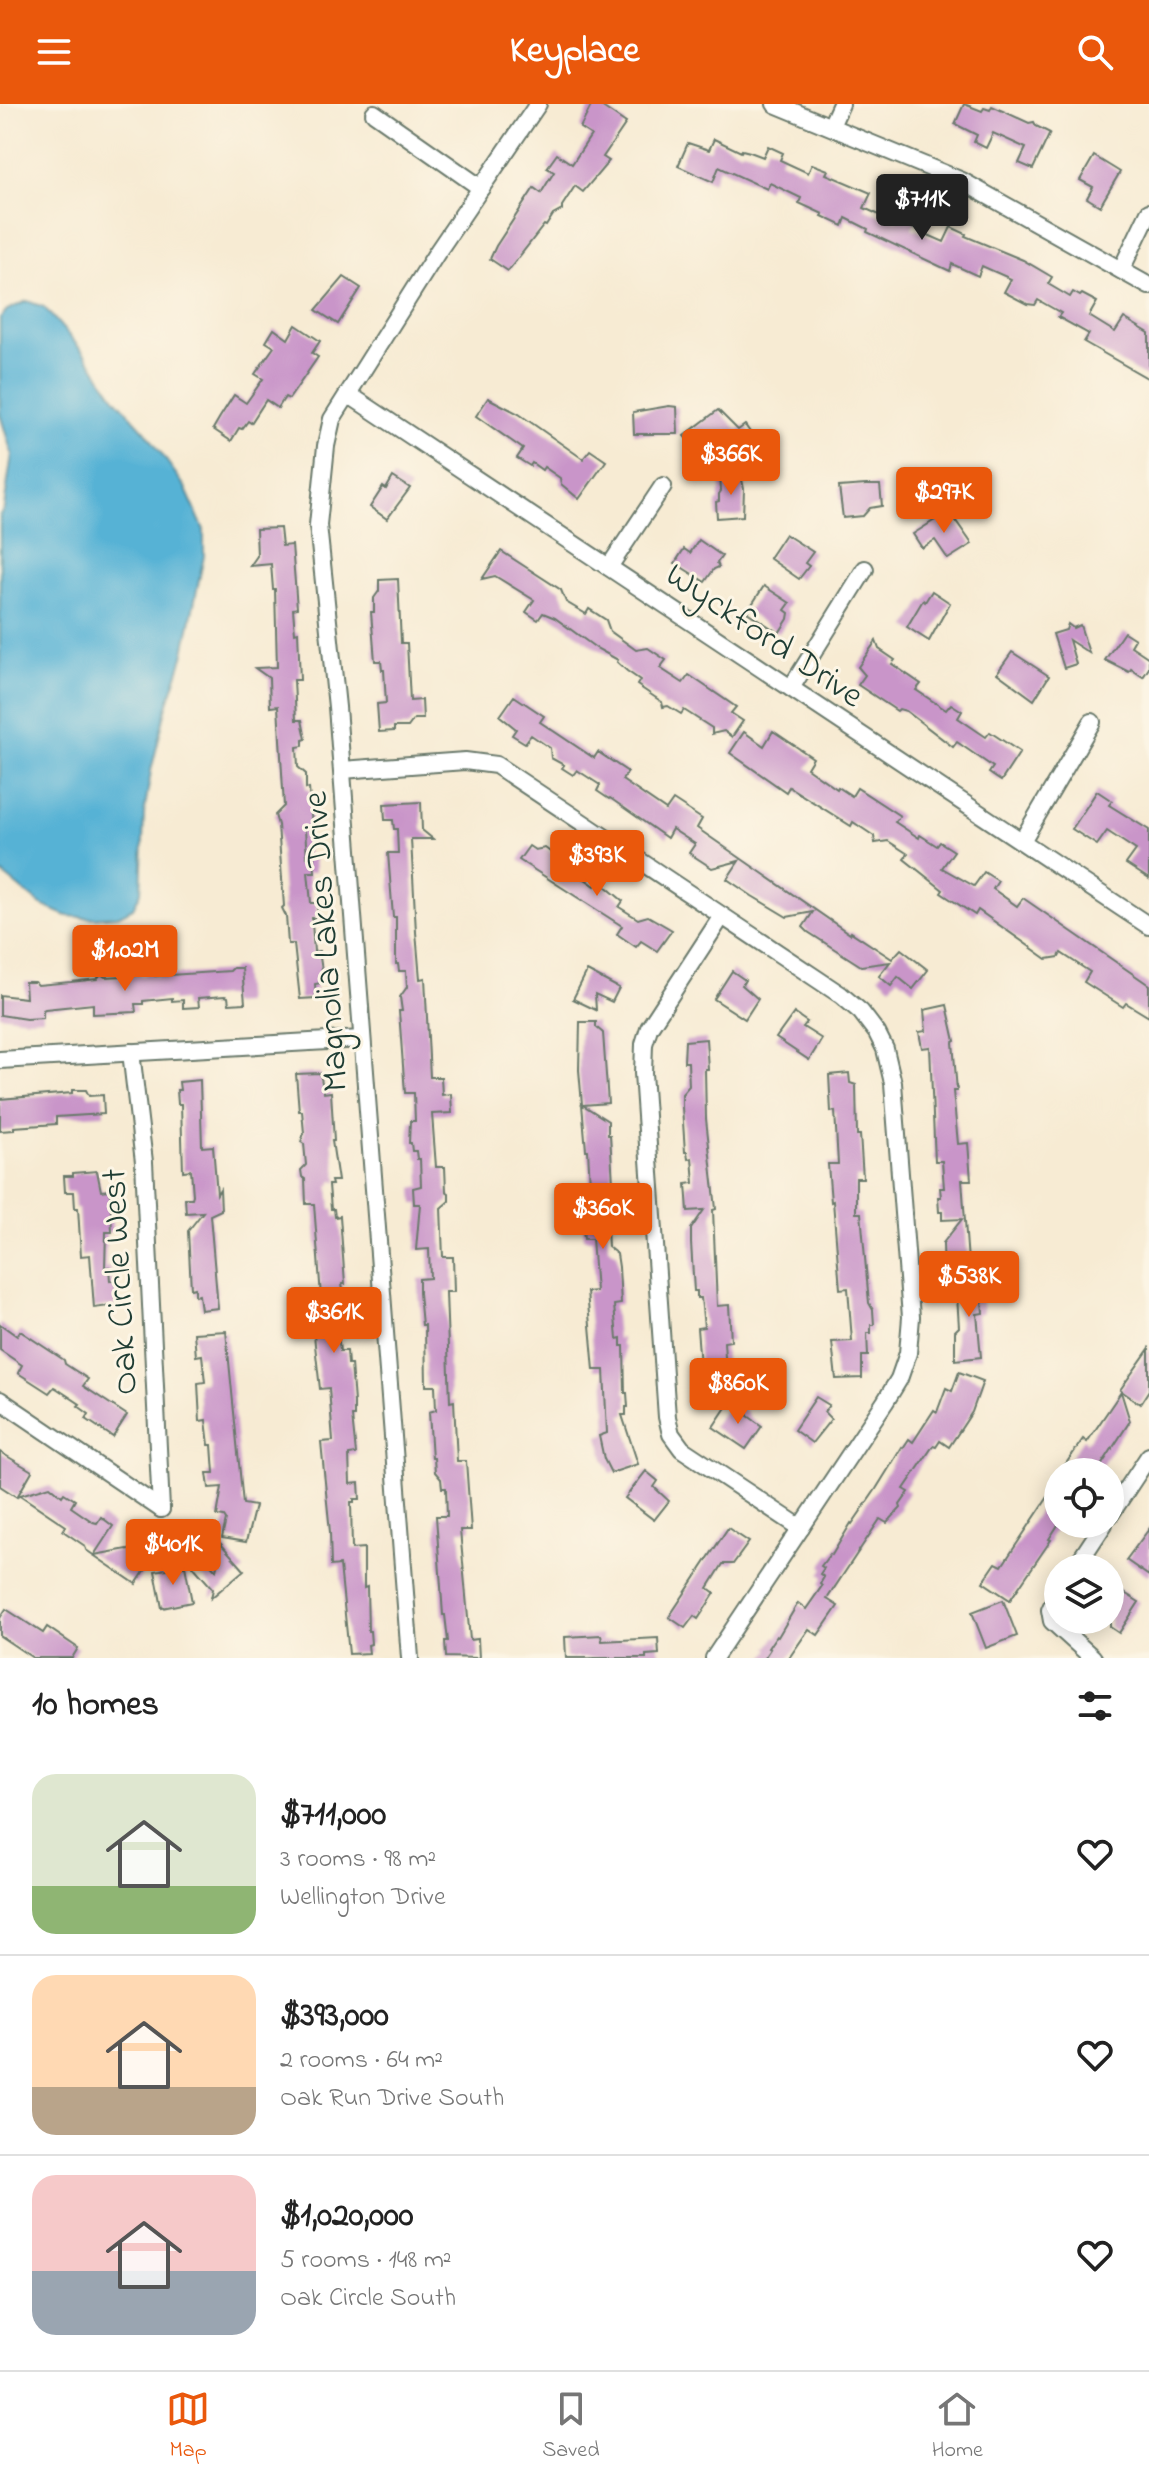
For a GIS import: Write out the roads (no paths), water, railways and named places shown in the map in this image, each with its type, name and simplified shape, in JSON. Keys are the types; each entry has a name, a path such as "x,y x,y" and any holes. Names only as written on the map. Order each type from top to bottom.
{"street":[{"name":"Magnolia Lakes Drive","path":"410,1658 342,770 318,525 326,446 332,419 438,251 538,104"},
{"path":"775,104 962,181 1149,286"},
{"path":"831,126 841,104"},
{"path":"374,113 481,188"},
{"path":"1121,270 1149,212"},
{"name":"Wyckford Drive","path":"348,394 1149,926"},
{"path":"609,567 663,486"},
{"path":"791,688 865,569"},
{"path":"1022,841 1092,722"},
{"path":"342,770 465,761 496,765 841,995 871,1025 885,1049 893,1083 911,1317 908,1353 899,1379 714,1658"},
{"path":"722,916 649,1028 644,1044 643,1073 667,1417 671,1434 682,1449 801,1528"},
{"path":"0,1060 362,1039"},
{"name":"Oak Circle West","path":"0,1400 161,1509 144,1162 131,1052"},
{"path":"1124,1494 1149,1456"},
{"path":"1065,1634 1093,1658"}],"water":[{"path":"27,301 44,307 146,432 185,487 204,530 204,556 183,657 151,771 144,814 141,892 133,908 118,916 67,916 41,905 0,872 0,515 4,508 12,454 0,414 0,318 7,310"}]}
